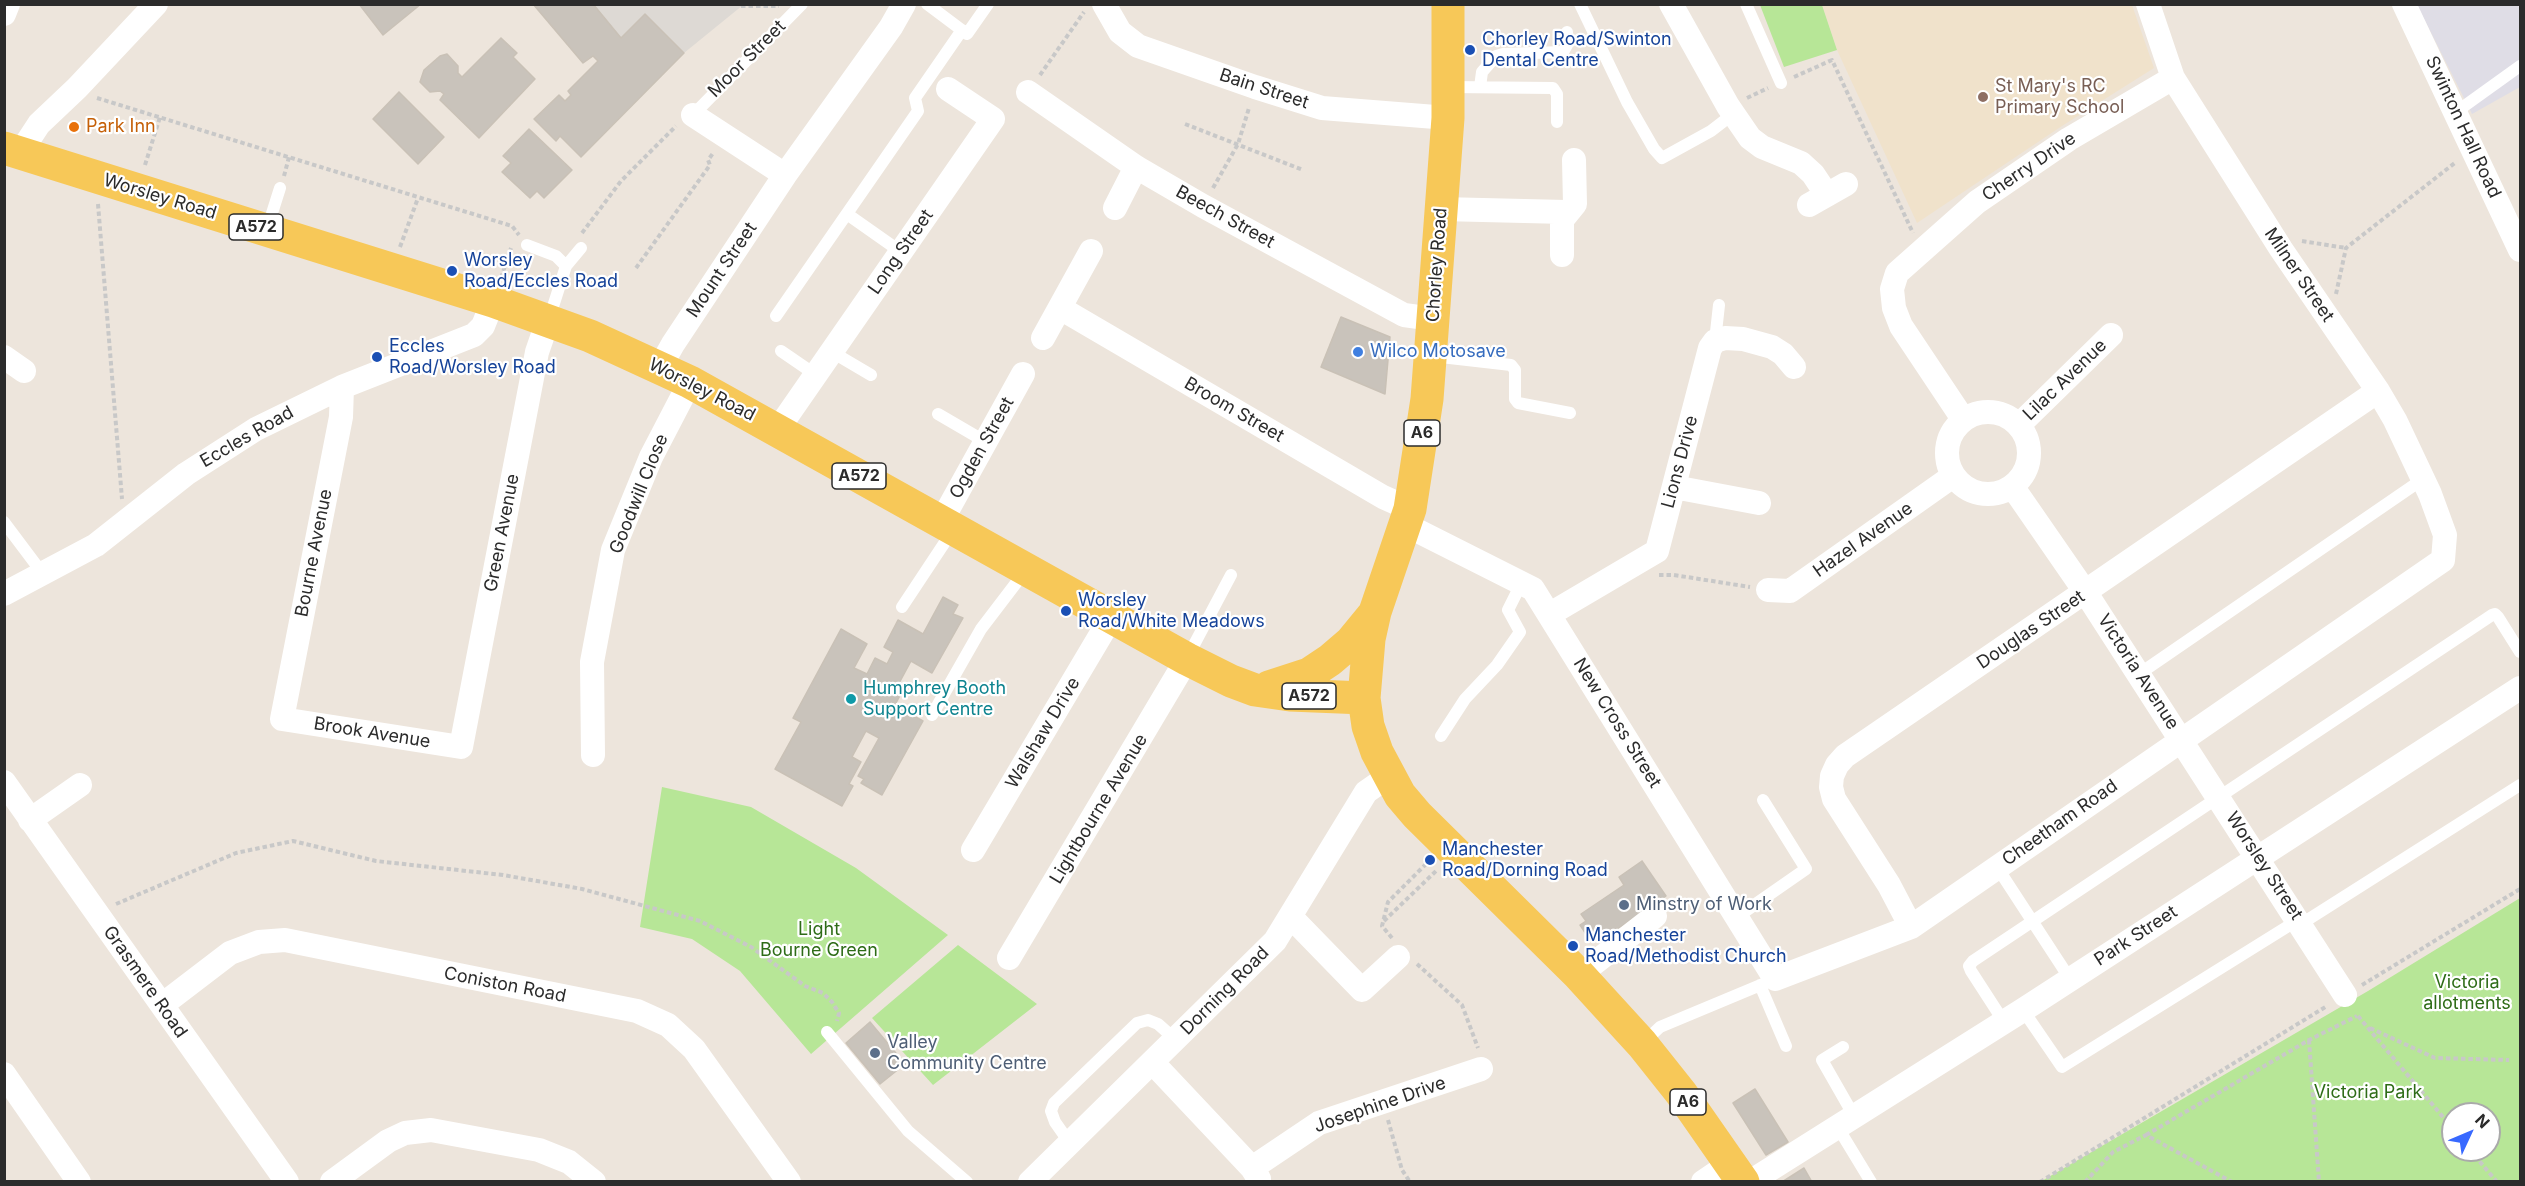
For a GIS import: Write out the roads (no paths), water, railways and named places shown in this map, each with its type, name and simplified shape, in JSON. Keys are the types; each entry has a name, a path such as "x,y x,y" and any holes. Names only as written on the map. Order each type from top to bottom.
{"main road":[{"name":"Chorley Road","path":"1364,698 1369,639 1375,612 1408,517 1427,399 1448,103 1448,4"},
{"name":"Worsley Road","path":"12,150 548,320 690,382 778,429 1186,659 1231,681 1255,690 1290,695 1364,698"},
{"path":"1255,690 1296,680 1320,667 1351,642 1375,612"},
{"name":"A6","path":"1364,698 1368,726 1377,752 1400,795 1417,815 1579,975 1642,1044 1741,1175"}],"street":[{"path":"4,14 8,4"},
{"path":"12,150 76,88 156,4"},
{"name":"Mount Street","path":"660,367 785,175 891,27 904,4"},
{"name":"Bain Street","path":"1104,4 1120,32 1137,46 1322,108 1448,103"},
{"path":"1671,4 1730,110 1750,138 1761,147 1801,164 1814,174 1827,195"},
{"name":"Milner Street","path":"2148,4 2173,78 2281,249 2378,391 2395,420 2423,479 2445,535 2444,548"},
{"name":"Swinton Hall Road","path":"2404,4 2520,250"},
{"name":"Cherry Drive","path":"1963,419 1901,326 1894,308 1892,289 1897,273 1986,195 2069,139 2173,78"},
{"name":"Long Street","path":"778,429 993,119 948,89"},
{"name":"Beech Street","path":"1028,92 1136,167 1203,206 1404,315 1432,319"},
{"path":"693,115 785,175"},
{"path":"1563,255 1562,220 1566,212 1575,204 1574,160"},
{"path":"1115,208 1136,167"},
{"path":"1441,209 1566,212"},
{"path":"1043,338 1091,251"},
{"name":"Eccles Road","path":"4,594 81,554 124,524 186,474 231,444 286,413 342,387 474,335 483,326 493,301"},
{"name":"Broom Street","path":"1060,308 1383,497 1408,517"},
{"name":"Green Avenue","path":"461,747 537,352 548,320"},
{"name":"Lilac Avenue","path":"2019,425 2111,335"},
{"path":"1715,341 1725,338 1743,339 1772,347 1784,354 1794,368"},
{"name":"Lions Drive","path":"1550,614 1657,551 1710,348 1715,341"},
{"path":"4,357 24,371"},
{"name":"Ogden Street","path":"947,525 986,442 1023,374"},
{"name":"Goodwill Close","path":"593,755 592,662 613,550 651,457 690,382"},
{"name":"Bourne Avenue","path":"282,719 341,417 342,387"},
{"name":"Douglas Street","path":"1911,927 1889,885 1834,799 1831,787 1832,776 1837,765 1845,756 2378,391"},
{"path":"1992,412 2009,417 2019,425 2026,437 2029,450 2027,464 2021,477 2012,486 2000,492 1987,494 1974,492 1963,486 1953,476 1946,452 1951,434 1963,419 1974,414 1992,412"},
{"name":"Hazel Avenue","path":"1768,590 1790,591 1953,476"},
{"name":"Victoria Avenue","path":"2012,486 2182,739"},
{"path":"1674,487 1758,503"},
{"name":"New Cross Street","path":"1408,517 1533,589 1737,917 1767,982"},
{"name":"Cheetham Road","path":"1767,982 1911,927 2443,560 2444,548"},
{"name":"Walshaw Drive","path":"973,850 1112,616"},
{"name":"Lightbourne Avenue","path":"1010,958 1168,694 1186,659"},
{"name":"Park Street","path":"1703,1182 1741,1175 1845,1121 2014,1016 2520,688"},
{"name":"Brook Avenue","path":"282,719 461,747"},
{"name":"Worsley Street","path":"2182,739 2345,995"},
{"name":"Dorning Road","path":"1030,1182 1275,941 1366,792 1389,776"},
{"name":"Grasmere Road","path":"4,782 287,1182"},
{"path":"30,820 80,785"},
{"path":"1579,975 1655,916"},
{"path":"1291,917 1362,990 1400,954"},
{"name":"Coniston Road","path":"162,1005 230,953 259,942 285,940 637,1011 668,1025 694,1049 789,1182"},
{"path":"1153,1063 1256,1175"},
{"name":"Josephine Drive","path":"1256,1175 1319,1123 1383,1104 1481,1069"},
{"path":"4,1074 80,1182"},
{"path":"332,1182 387,1141 405,1133 425,1130 538,1150 569,1162 594,1182"}],"lane":[{"path":"927,4 968,34 988,4"},
{"path":"1580,4 1627,102 1653,149 1662,158 1711,130 1730,110"},
{"path":"1746,4 1781,83"},
{"name":"Moor Street","path":"693,115 799,7"},
{"path":"776,316 918,111 915,98 962,30"},
{"path":"1480,87 1482,72 1496,56 1563,52 1567,45 1567,32"},
{"path":"2456,112 2520,66"},
{"path":"1448,103 1480,87 1553,88 1557,94 1557,122"},
{"path":"267,230 280,188"},
{"path":"847,214 901,252"},
{"path":"527,245 556,256 566,266"},
{"path":"548,320 566,266 581,248"},
{"path":"1715,341 1719,305"},
{"path":"781,351 816,375"},
{"path":"832,352 871,375"},
{"path":"1430,356 1511,365 1515,370 1515,399 1518,403 1570,413"},
{"path":"938,414 986,442"},
{"path":"2139,674 2423,479"},
{"path":"4,522 43,574"},
{"path":"902,607 947,525"},
{"path":"932,715 981,629 1026,569"},
{"path":"1186,659 1232,575"},
{"path":"1441,736 1465,699 1497,665 1520,632 1508,610 1522,582"},
{"path":"2520,652 2498,617 2495,614 2492,615 1973,961 1969,966 2062,1066 2520,785"},
{"path":"1737,917 1806,869 1763,800"},
{"path":"1997,867 2070,980"},
{"path":"1767,982 1786,1046"},
{"name":"Cheetham Road","path":"1642,1044 1660,1027 1767,982"},
{"path":"1069,1142 1054,1122 1052,1112 1054,1103 1137,1023 1148,1020 1158,1024 1176,1040"},
{"path":"826,1032 908,1131 967,1182"},
{"path":"1843,1047 1822,1060 1871,1182"}],"place":[{"name":"Chorley Road/Swinton Dental Centre","path":"1470,50"},
{"name":"St Mary's RC Primary School","path":"1983,97"},
{"name":"Park Inn","path":"74,127"},
{"name":"Worsley Road/Eccles Road","path":"452,271"},
{"name":"Wilco Motosave","path":"1358,352"},
{"name":"Eccles Road/Worsley Road","path":"377,357"},
{"name":"Worsley Road/White Meadows","path":"1066,611"},
{"name":"Humphrey Booth Support Centre","path":"851,699"},
{"name":"Manchester Road/Dorning Road","path":"1430,860"},
{"name":"Minstry of Work","path":"1624,905"},
{"name":"Manchester Road/Methodist Church","path":"1573,946"},
{"name":"Valley Community Centre","path":"875,1053"}],"park label":[{"name":"Light Bourne Green","path":"819,940"},
{"name":"Victoria allotments","path":"2467,993"},
{"name":"Victoria Park","path":"2368,1093"}]}
